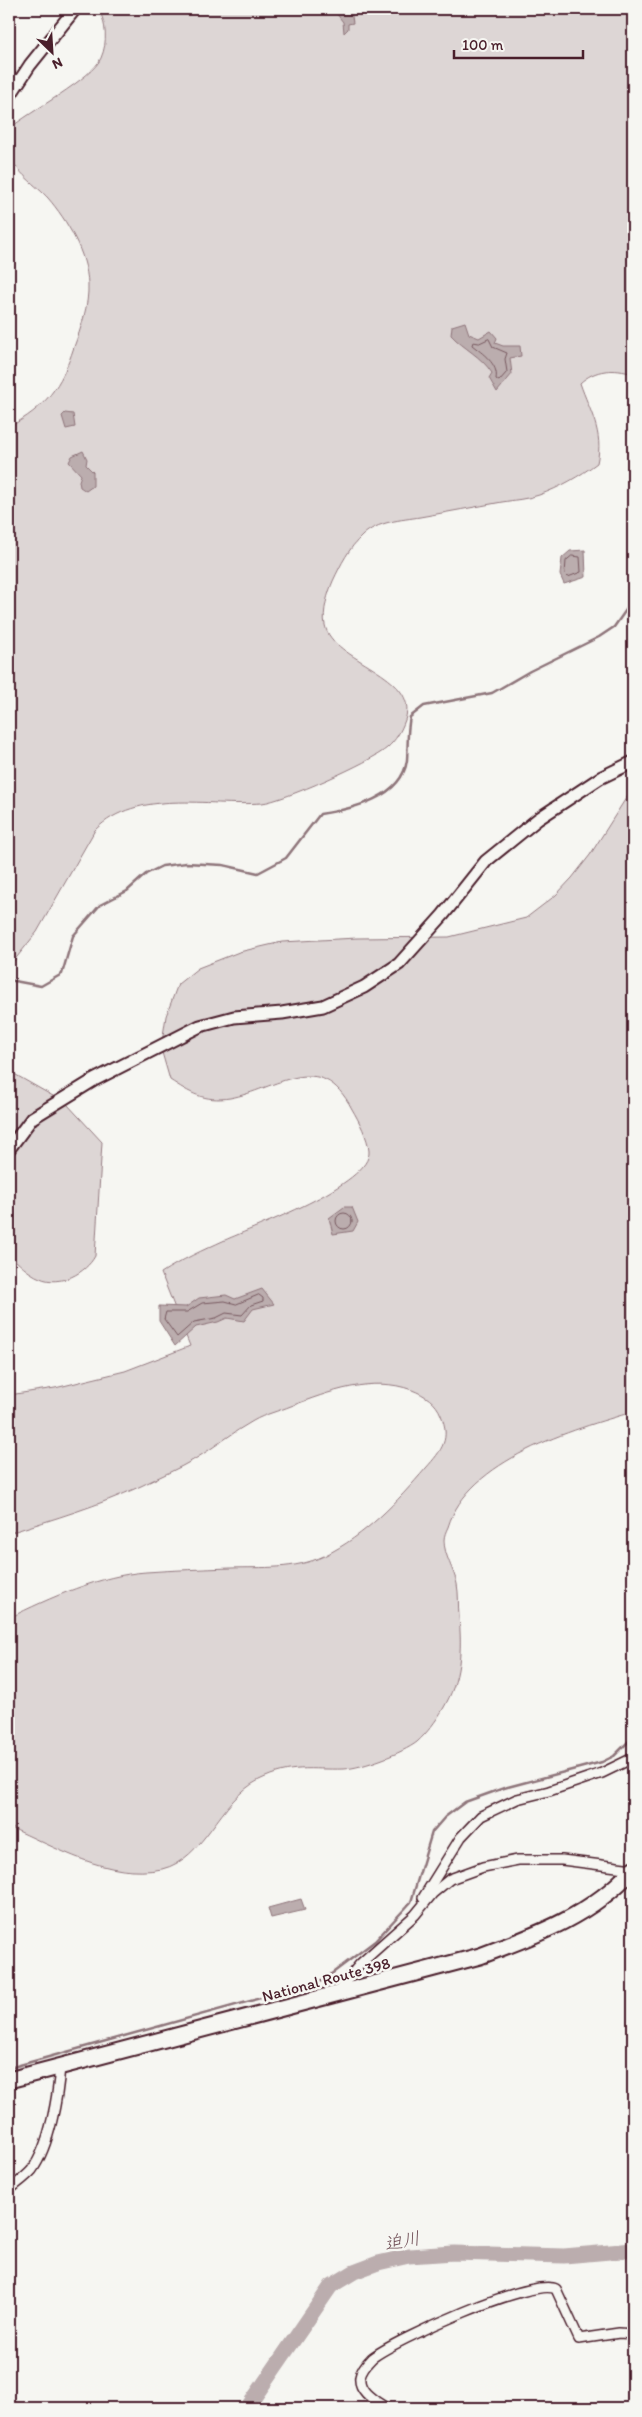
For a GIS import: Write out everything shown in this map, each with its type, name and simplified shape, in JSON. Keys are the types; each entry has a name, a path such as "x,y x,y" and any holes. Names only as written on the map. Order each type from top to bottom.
{"highway":[{"name":"National Route 398","path":"9,2080 480,1956 530,1937 590,1908 633,1869"}],"street":[{"path":"9,98 18,82 75,9"},
{"path":"9,75 18,82"},
{"path":"9,1149 32,1118 94,1080 200,1026 234,1017 282,1013 323,1006 371,982 399,964 486,861 538,819 600,778 633,762"},
{"path":"416,1915 426,1892 461,1837 481,1816 517,1799 549,1791 602,1773 633,1758"},
{"path":"336,1995 360,1964 416,1915 433,1893 450,1879 483,1867 518,1860 562,1860 633,1869"},
{"path":"9,2190 30,2172 36,2162 52,2118 60,2066"},
{"path":"386,2408 371,2398 361,2386 360,2375 370,2360 388,2348 434,2324 515,2294 546,2286 556,2289 580,2339 618,2333 633,2334"}],"shaded area":[{"path":"99,9 633,9 633,374 619,371 598,372 580,383 595,422 599,452 597,463 576,477 554,489 530,498 382,524 368,531 349,551 329,591 324,620 331,638 343,649 389,679 400,691 406,704 405,720 398,735 387,748 346,771 273,801 241,804 174,802 152,804 112,817 95,830 37,932 9,967 9,427 33,412 50,394 64,374 82,324 86,308 88,284 80,249 69,227 48,198 21,173 12,161 9,150 9,129 74,85 96,66 105,46 105,27"},
{"path":"633,787 633,1412 553,1438 526,1451 500,1466 477,1483 459,1504 444,1540 444,1546 456,1578 458,1592 460,1653 457,1676 454,1687 443,1709 431,1727 411,1746 361,1766 344,1769 291,1770 259,1780 245,1789 233,1801 190,1854 177,1863 162,1869 122,1870 102,1866 83,1860 9,1827 9,1618 76,1589 129,1574 178,1570 290,1566 324,1556 354,1538 380,1517 437,1456 445,1438 444,1423 439,1410 421,1394 397,1386 382,1384 351,1387 320,1395 267,1414 238,1430 189,1463 109,1500 9,1533 9,1395 55,1388 125,1371 190,1346 161,1273 200,1251 308,1203 352,1177 365,1164 369,1151 360,1124 339,1090 326,1080 311,1076 296,1077 247,1094 230,1098 212,1099 184,1089 170,1080 161,1049 166,1016 178,984 198,968 239,952 282,942 357,938 449,937 526,918 556,895 572,878 590,855"},
{"path":"9,1071 67,1104 102,1142 95,1256 85,1268 72,1277 56,1281 40,1278 27,1271 9,1254"}],"water":[{"path":"333,9 351,9 353,23 348,24 348,29 344,33 343,22"},
{"path":"465,322 469,334 479,338 491,331 497,338 495,343 503,346 520,346 521,356 510,358 512,374 497,392 489,378 492,373 488,367 451,335 452,326"},
{"path":"65,413 73,414 75,427 66,429 62,416"},
{"path":"83,451 87,459 86,465 93,472 93,486 86,491 80,487 81,475 69,462 72,456"},
{"path":"585,550 586,577 564,584 560,575 562,558 570,551"},
{"path":"344,1207 352,1207 358,1222 353,1231 333,1234 329,1218"},
{"path":"262,1289 274,1304 253,1309 244,1321 227,1318 196,1327 175,1346 159,1321 159,1306 186,1307 199,1298 226,1295 235,1299"},
{"path":"301,1899 305,1910 271,1918 268,1908"}],"waterway":[{"path":"9,980 41,986 62,974 73,936 100,905 127,891 146,874 162,866 186,863 223,865 258,873 286,858 320,814 360,805 374,799 396,784 403,773 407,760 410,717 424,706 492,693 530,671 599,637 614,627 633,600"},
{"path":"9,2068 322,1981 375,1941 411,1902 432,1832 445,1817 465,1802 504,1788 602,1762 614,1756 633,1737"},
{"name":"迫川","path":"247,2408 331,2286 354,2272 378,2263 409,2256 454,2253 564,2256 633,2250"}]}
